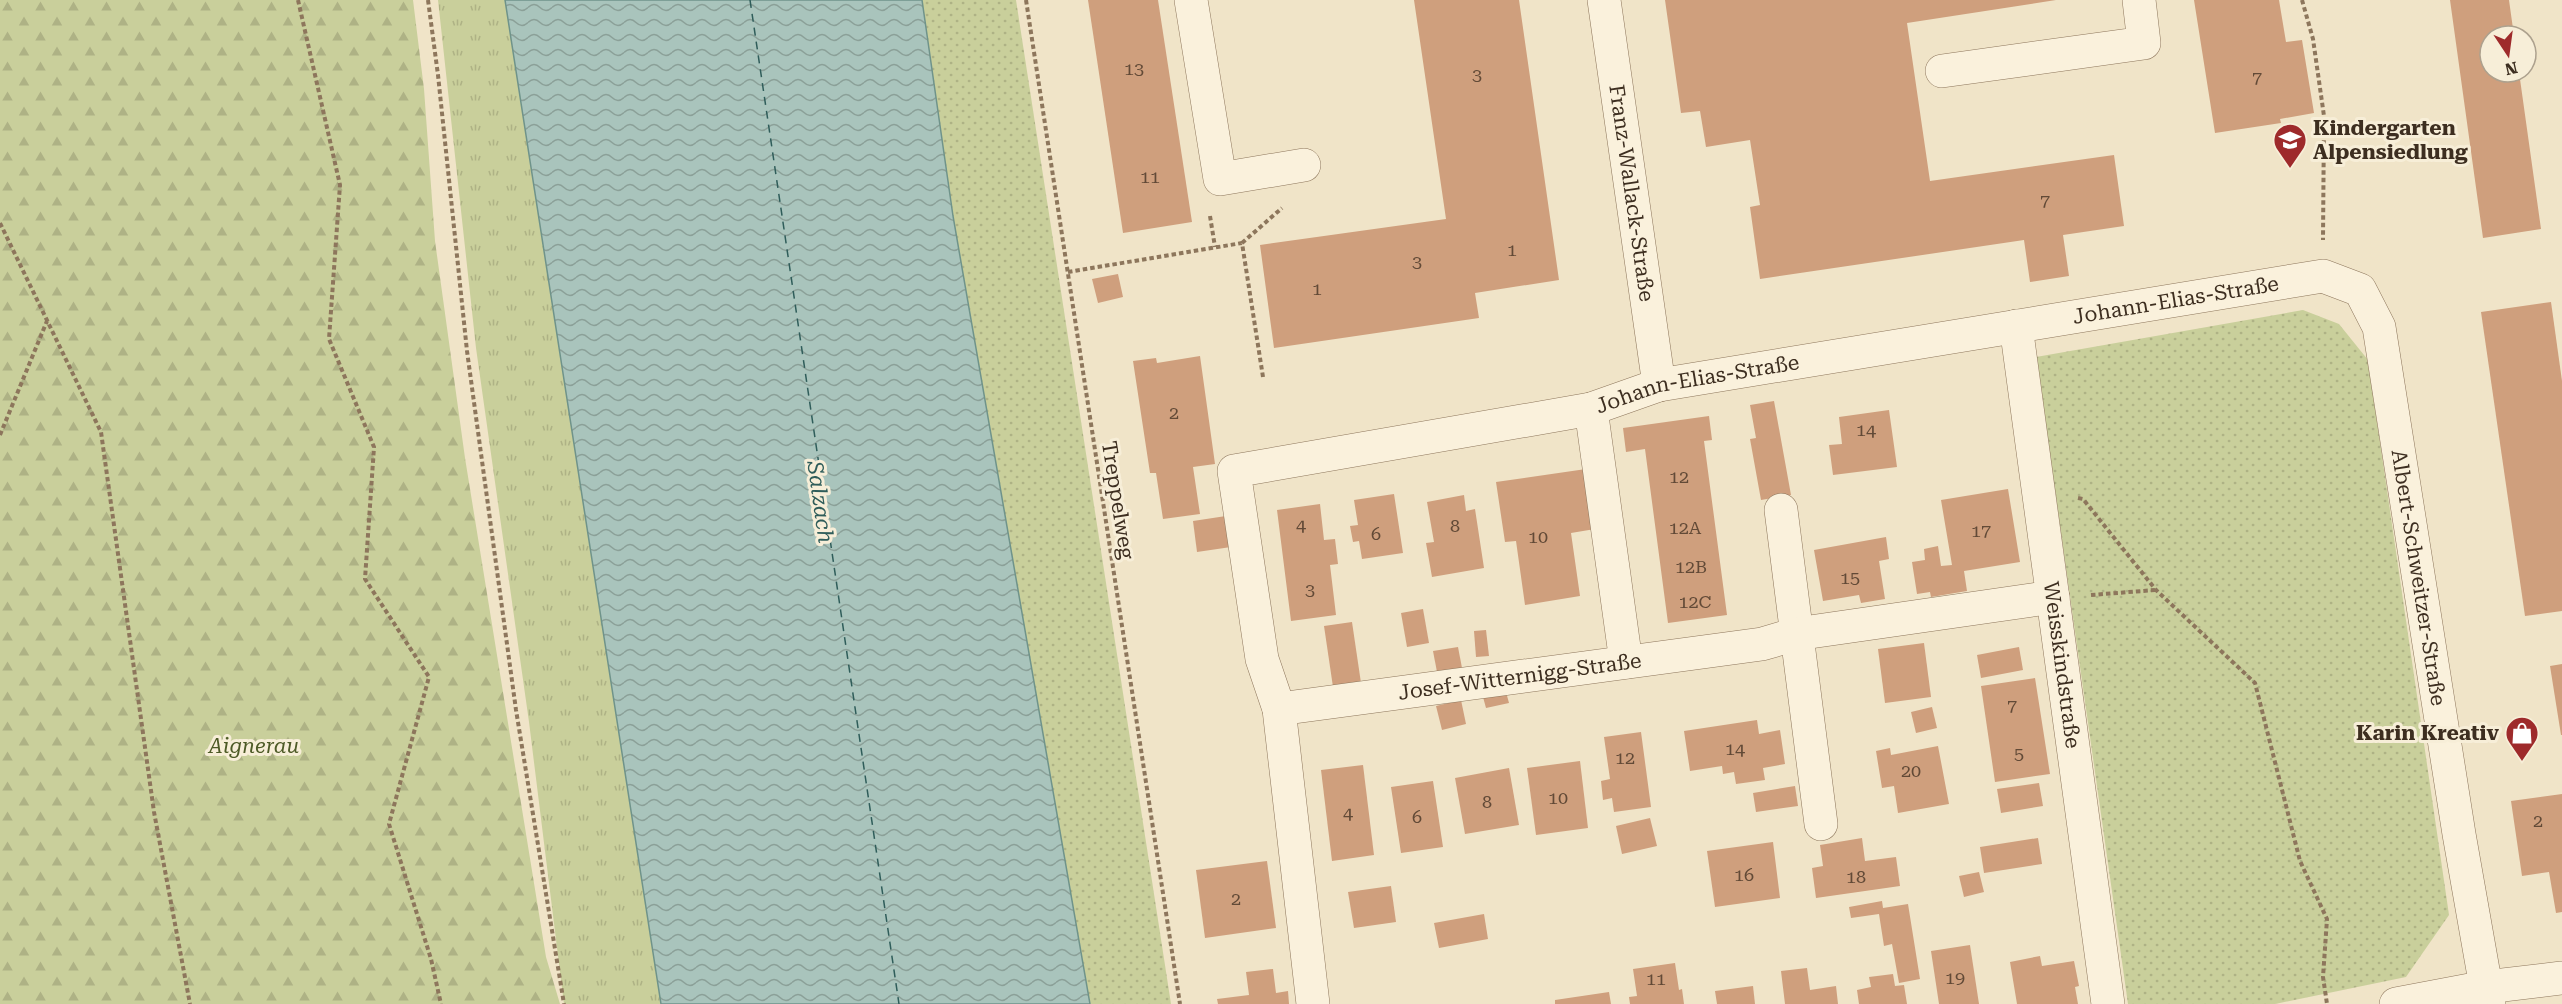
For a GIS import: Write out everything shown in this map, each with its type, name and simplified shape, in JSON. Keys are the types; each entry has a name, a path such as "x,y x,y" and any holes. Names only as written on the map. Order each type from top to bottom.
{"street":[{"path":"1191,0 1220,179 1304,165"},
{"name":"Franz-Wallack-Straße","path":"1604,0 1659,385"},
{"path":"1942,71 2144,43 2139,0"},
{"name":"Johann-Elias-Straße","path":"1279,709 1262,659 1234,471 1592,409 1659,385 2323,276 2360,290 2379,327"},
{"name":"Weisskindstraße","path":"2016,326 2108,1004"},
{"name":"Albert-Schweitzer-Straße","path":"2379,327 2459,834 2487,996"},
{"path":"1592,409 1626,662"},
{"path":"1780,510 1821,824"},
{"name":"Josef-Witternigg-Straße","path":"1279,709 1762,644 1796,634 2053,597"},
{"path":"1279,709 1313,1004"},
{"path":"2396,1004 2487,996 2562,978"}],"path":[{"path":"298,0 340,185 329,339 374,447 365,579 429,677 389,824 431,958 441,1004"},
{"path":"428,0 467,351 508,652 564,1004"},
{"name":"Treppelweg","path":"1026,0 1180,1004"},
{"path":"2302,0 2313,39 2324,116 2323,276"},
{"path":"0,223 101,432 154,812 190,1004"},
{"path":"1068,272 1242,243 1263,377"},
{"path":"0,435 47,321"},
{"path":"2038,489 2083,499 2156,590 2255,684 2300,861 2327,919 2323,977 2327,1004"},
{"path":"2053,597 2156,590"}],"green space":[{"name":"Aignerau","path":"0,0 413,0 424,89 435,241 465,458 546,957 560,1004 0,1004"},
{"path":"438,0 505,0 661,1004 564,1004 529,722 476,348"},
{"path":"922,0 1016,0 1171,1004 1090,1004 953,216"},
{"path":"2303,310 2339,324 2368,360 2449,915 2406,977 2275,1004 2128,1004 2036,357"}],"water":[{"name":"Salzach","path":"505,0 922,0 953,216 1090,1004 661,1004"}],"building":[{"path":"1088,0 1158,0 1192,222 1123,233"},
{"path":"1414,0 1519,0 1559,280 1475,293 1479,318 1274,348 1260,245 1446,219"},
{"path":"1665,0 2056,0 1907,23 1930,181 2114,155 2124,226 2063,235 2069,276 2030,282 2024,240 1760,279 1750,207 1760,205 1750,140 1706,147 1700,111 1681,113"},
{"name":"Kindergarten Alpensiedlung","path":"2194,0 2279,0 2286,42 2302,40 2314,113 2280,119 2281,123 2215,133"},
{"path":"2450,0 2509,0 2512,24 2478,24 2478,84 2521,84 2541,229 2483,238"},
{"path":"1118,274 1123,297 1098,303 1092,279"},
{"path":"2551,302 2562,381 2562,611 2525,616 2481,312"},
{"path":"1200,356 1215,464 1193,467 1200,514 1163,519 1156,473 1150,473 1133,361 1156,358 1157,363"},
{"path":"1774,401 1791,495 1761,500 1750,439 1756,438 1750,405"},
{"path":"1889,410 1897,467 1833,475 1829,445 1842,444 1839,417"},
{"path":"1709,416 1712,440 1704,441 1727,615 1668,623 1645,449 1626,452 1623,428"},
{"path":"1586,469 1595,529 1571,533 1580,596 1525,605 1516,541 1505,542 1496,482"},
{"path":"2008,489 2020,562 1964,571 1967,591 1931,597 1930,592 1917,594 1912,562 1925,560 1924,549 1938,546 1941,566 1952,565 1941,500"},
{"path":"1394,494 1403,553 1362,559 1359,541 1353,542 1350,526 1358,525 1354,500"},
{"path":"1464,495 1466,511 1475,509 1484,568 1432,577 1426,543 1434,542 1427,502"},
{"path":"1320,504 1324,540 1335,539 1338,564 1330,565 1336,615 1291,621 1277,510"},
{"path":"1226,516 1231,547 1197,552 1193,521"},
{"path":"1886,537 1889,559 1879,561 1885,599 1861,603 1859,595 1823,601 1814,550"},
{"path":"1423,609 1429,643 1407,647 1401,613"},
{"path":"1352,622 1361,683 1333,687 1324,626"},
{"path":"1486,630 1489,656 1476,657 1474,631"},
{"path":"1924,643 1931,697 1885,703 1878,649"},
{"path":"1458,647 1462,668 1437,672 1433,651"},
{"path":"2019,647 2023,670 1981,678 1977,655"},
{"path":"2562,664 2562,735 2561,735 2550,666"},
{"path":"2035,678 2050,774 1995,782 1981,686"},
{"path":"1506,692 1509,703 1486,708 1483,697"},
{"path":"1461,700 1466,724 1442,730 1436,706"},
{"path":"1932,707 1937,728 1916,733 1911,712"},
{"path":"1757,720 1759,734 1780,730 1785,764 1763,768 1765,780 1736,784 1734,772 1723,774 1722,766 1690,771 1684,731"},
{"path":"1641,732 1651,807 1614,812 1612,798 1603,800 1601,781 1610,779 1604,737"},
{"path":"1938,746 1949,804 1898,813 1894,786 1882,788 1876,751 1890,748 1891,755"},
{"path":"1580,761 1588,828 1536,835 1527,768"},
{"path":"1363,765 1374,855 1332,861 1321,770"},
{"path":"1509,768 1519,825 1465,834 1455,778"},
{"path":"1433,781 1443,847 1401,853 1391,787"},
{"path":"2039,783 2043,806 2001,813 1997,789"},
{"path":"1795,786 1798,806 1756,812 1753,793"},
{"path":"2562,794 2562,912 2556,913 2549,872 2522,876 2511,801"},
{"path":"1650,818 1657,846 1622,854 1616,826"},
{"path":"1862,838 1865,861 1896,857 1900,886 1816,898 1812,868 1823,866 1820,845"},
{"path":"2038,838 2042,864 1984,873 1980,847"},
{"path":"1773,842 1780,898 1715,907 1707,851"},
{"path":"1267,861 1276,928 1205,938 1196,870"},
{"path":"1979,872 1984,892 1964,897 1959,876"},
{"path":"1391,886 1396,922 1354,928 1348,892"},
{"path":"1882,901 1883,908 1908,904 1920,979 1899,983 1892,944 1884,946 1879,914 1851,918 1849,907"},
{"path":"1484,914 1488,939 1439,948 1434,923"},
{"path":"1970,945 1979,1004 1939,1004 1931,951"},
{"path":"2040,956 2042,966 2074,961 2079,986 2075,987 2078,1004 2017,1004 2010,962"},
{"path":"1675,963 1679,990 1682,989 1684,1004 1630,1004 1629,997 1637,996 1633,969"},
{"path":"1807,968 1810,990 1836,986 1838,1004 1785,1004 1781,971"},
{"path":"1273,969 1276,993 1288,991 1289,1004 1218,1004 1217,999 1249,995 1246,972"},
{"path":"1893,974 1895,986 1904,985 1907,1004 1859,1004 1857,990 1871,987 1869,977"},
{"path":"1753,986 1755,1004 1717,1004 1715,991"},
{"path":"1609,992 1611,1004 1555,1004 1555,1000"}],"ferry route":[{"path":"750,0 899,1004"}],"place":[{"name":"Kindergarten Alpensiedlung","path":"2290,169"},
{"name":"Karin Kreativ","path":"2522,762"}]}
